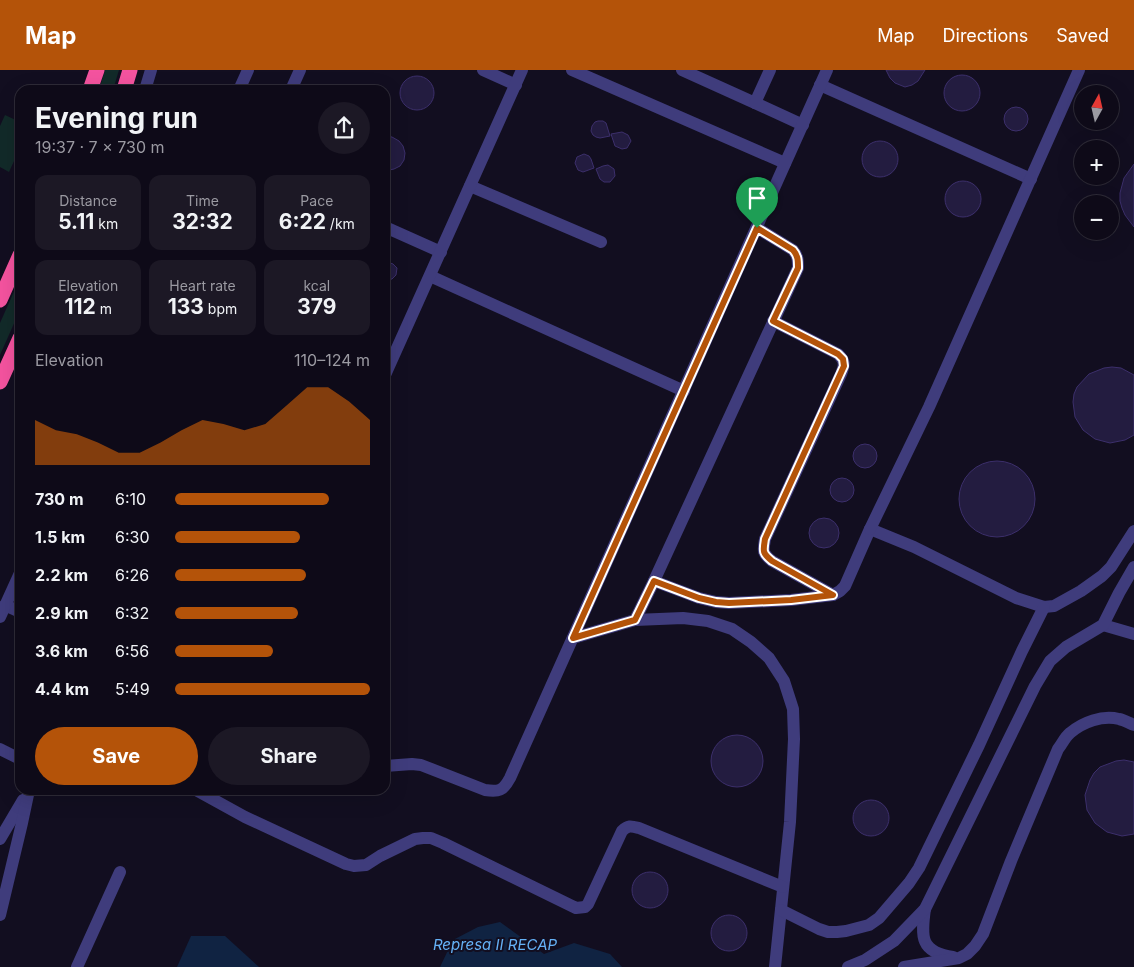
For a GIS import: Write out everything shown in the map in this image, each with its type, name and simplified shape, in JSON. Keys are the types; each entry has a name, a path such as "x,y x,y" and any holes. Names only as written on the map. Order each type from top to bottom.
{"highway":[{"path":"92,85 97,70"},
{"path":"126,85 130,70"},
{"path":"0,300 15,266"},
{"path":"0,382 15,349"}],"lane":[{"path":"146,85 151,70"},
{"path":"241,85 248,70"},
{"path":"293,85 300,70"},
{"path":"483,70 516,85"},
{"path":"390,364 522,70"},
{"path":"572,70 785,164"},
{"path":"682,70 802,125"},
{"path":"754,103 770,70"},
{"path":"390,766 421,765 484,790 500,790 505,787 827,70"},
{"path":"654,581 699,598 723,603 833,595 840,592 845,586 870,529 929,407 1079,70"},
{"path":"820,85 1031,179"},
{"path":"470,186 601,242"},
{"path":"635,620 798,268 798,261 793,250 757,228"},
{"path":"390,229 441,252"},
{"path":"430,276 684,391"},
{"path":"773,321 838,354 843,359 844,366 841,374 765,539 763,549 764,555 772,561 833,595"},
{"path":"870,529 914,547 1016,598 1044,607 1054,606 1081,592 1102,576 1111,567 1134,531"},
{"path":"959,958 942,955 931,949 924,941 922,929 925,909 1045,669 1050,661 1066,647 1103,625 1134,567"},
{"path":"3,611 15,584"},
{"path":"781,910 819,930 828,932 846,931 869,924 879,918 909,883 919,868 1044,607"},
{"path":"573,638 635,620 683,618 708,622 732,629 770,658 784,681 794,709 790,822 775,967"},
{"path":"1103,625 1134,634"},
{"path":"904,967 959,958 967,954 975,946 983,934 1011,860 1058,749 1069,734 1078,727 1104,718 1118,719 1134,725"},
{"path":"0,749 15,756"},
{"path":"0,839 26,795"},
{"path":"0,915 27,795"},
{"path":"205,795 245,817 346,864 354,866 366,865 415,839 431,838 576,908 585,907 588,904 622,831 630,826 783,887"},
{"path":"77,967 120,872"},
{"path":"848,967 865,960 894,941 925,909"}],"green space":[{"path":"105,70 119,70 114,85 100,85"},
{"path":"5,115 15,120 15,159 9,172 0,167 0,126"},
{"path":"15,289 15,321 0,355 0,323"}],"water":[{"name":"Represa II RECAP","path":"500,922 544,954 574,943 610,954 622,967 440,967 453,940 478,927"},
{"path":"191,936 225,936 259,967 177,967"}],"building":[{"path":"886,70 925,70 918,81 905,87 895,83"},
{"path":"962,75 975,80 980,93 975,106 962,111 949,106 944,93 949,80"},
{"path":"417,76 424,77 429,81 433,86 433,100 429,105 424,109 417,110 410,109 405,105 401,100 400,93 401,86 405,81 410,77"},
{"path":"1016,107 1025,110 1028,119 1025,128 1016,131 1007,128 1004,119 1007,110"},
{"path":"598,121 606,123 610,136 600,138 593,135 591,131 592,126"},
{"path":"622,132 628,135 631,141 627,148 622,149 615,146 611,134"},
{"path":"390,137 399,141 405,153 404,160 400,166 390,170"},
{"path":"880,141 893,146 898,159 893,172 880,177 867,172 862,159 867,146"},
{"path":"584,154 589,156 594,168 583,172 578,170 575,163 577,157"},
{"path":"1134,164 1134,227 1122,208 1120,193 1124,178"},
{"path":"608,165 614,169 615,176 610,182 604,182 600,179 596,169"},
{"path":"963,181 976,186 981,199 976,212 963,217 950,212 945,199 950,186"},
{"path":"390,263 397,268 396,275 390,279"},
{"path":"1112,367 1121,368 1134,375 1134,435 1125,440 1110,443 1095,439 1083,430 1075,417 1073,402 1077,387 1089,374"},
{"path":"865,444 874,447 877,456 874,465 865,468 856,465 853,456 856,447"},
{"path":"997,461 1011,464 1024,472 1032,485 1035,499 1032,513 1024,526 1011,534 997,537 983,534 970,526 962,513 959,499 962,485 970,472 983,464"},
{"path":"842,478 851,481 854,490 851,499 842,502 833,499 830,490 833,481"},
{"path":"824,518 835,522 839,533 835,544 824,548 813,544 809,533 813,522"},
{"path":"737,735 747,737 755,743 761,751 763,761 761,771 755,779 747,785 737,787 727,785 719,779 713,771 711,761 713,751 719,743 727,737"},
{"path":"1124,760 1134,762 1134,834 1122,836 1107,832 1095,823 1087,810 1085,795 1090,780 1100,767"},
{"path":"871,800 884,805 889,818 884,831 871,836 858,831 853,818 858,805"},
{"path":"650,872 663,877 668,890 663,903 650,908 637,903 632,890 637,877"},
{"path":"729,915 741,921 747,933 741,945 729,951 717,945 711,933 717,921"}],"route":[{"path":"757,228 793,250 798,261 798,268 773,321 838,354 843,359 844,366 765,539 764,555 833,595 791,600 716,602 699,598 654,581 635,620 573,638 606,565 757,228"}]}
